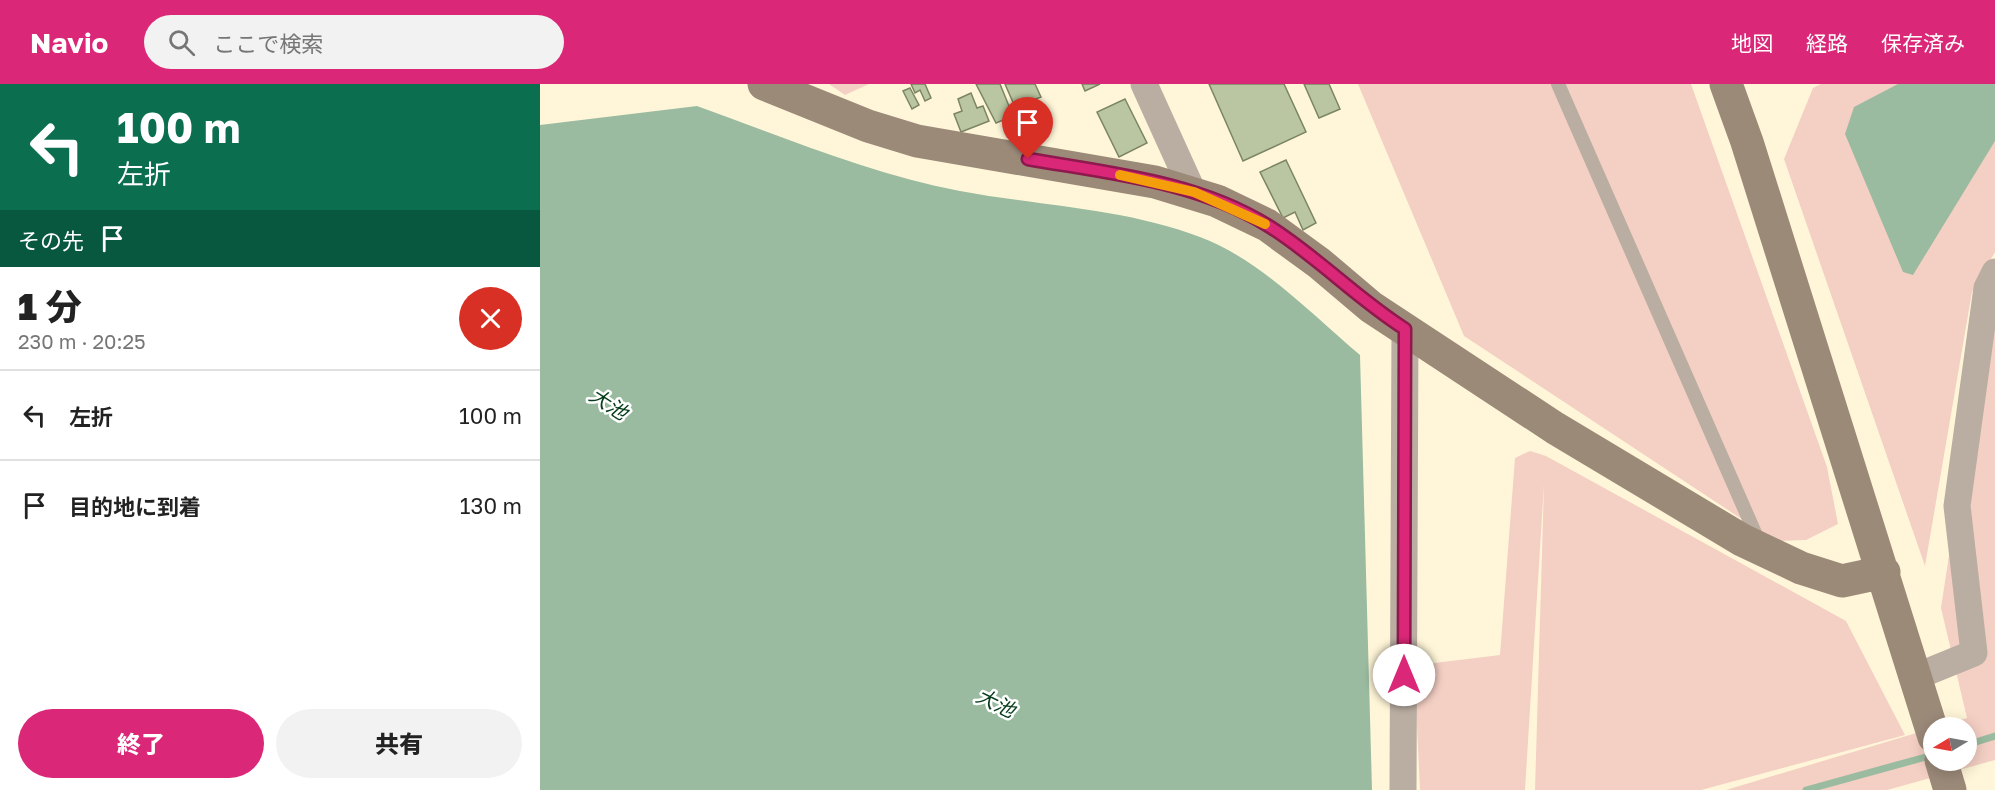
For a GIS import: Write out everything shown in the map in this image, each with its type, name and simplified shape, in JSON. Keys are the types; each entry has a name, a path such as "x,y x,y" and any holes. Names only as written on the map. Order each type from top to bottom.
{"street":[{"path":"764,84 868,126 917,141 1094,170 1194,192 1267,225 1319,263 1371,307 1635,478 1762,549 1801,568 1842,580 1884,572"},
{"path":"1144,84 1194,192"},
{"path":"1726,84 1747,142 1884,572 1928,717"},
{"path":"1915,677 1974,653 1957,506 1987,288 1995,272"},
{"path":"1403,790 1405,329"},
{"path":"1944,771 1950,790"}],"lane":[{"path":"1558,84 1762,549"}],"shaded area":[{"path":"829,84 869,84 845,95"},
{"path":"1358,84 1691,84 1827,467 1838,524 1806,540 1775,541 1464,336"},
{"path":"1821,84 1995,84 1995,252 1972,292 1925,566 1784,159 1813,88"},
{"path":"1995,329 1995,760 1977,765 1977,717 1967,717 1941,608 1959,490"},
{"path":"1530,451 1546,456 1846,621 1905,735 1701,790 1535,790 1544,484 1525,790 1420,790 1416,706 1418,665 1500,655 1515,458"},
{"path":"1923,731 1923,771 1955,771 1887,790 1726,790"}],"water":[{"path":"1898,84 1995,84 1995,141 1913,275 1903,272 1845,134 1854,107"},
{"name":"大池","path":"697,106 827,154 926,184 1111,214 1171,227 1200,237 1244,259 1265,274 1360,355 1372,790 540,790 540,125"}],"building":[{"path":"911,84 925,84 931,98 925,101 920,90 915,93"},
{"path":"976,84 1000,84 1013,116 996,123"},
{"path":"1005,84 1035,84 1041,97 1015,107"},
{"path":"1082,84 1100,84 1085,91"},
{"path":"1209,84 1284,84 1306,132 1243,161"},
{"path":"1304,84 1329,84 1340,109 1319,118"},
{"path":"910,88 919,105 912,109 903,91"},
{"path":"971,93 977,108 983,106 989,121 961,132 954,114 962,111 958,99"},
{"path":"1125,99 1147,143 1119,157 1097,112"},
{"path":"1286,160 1316,223 1303,230 1295,212 1283,218 1260,172"}],"waterway":[{"path":"1977,742 1995,736"},
{"path":"1806,790 1923,758"}],"slow traffic":[{"path":"1120,175 1194,192 1265,224"}],"route":[{"path":"1028,159 1155,182 1194,192 1217,201 1267,225 1319,263 1371,307 1405,329 1404,675"}]}
